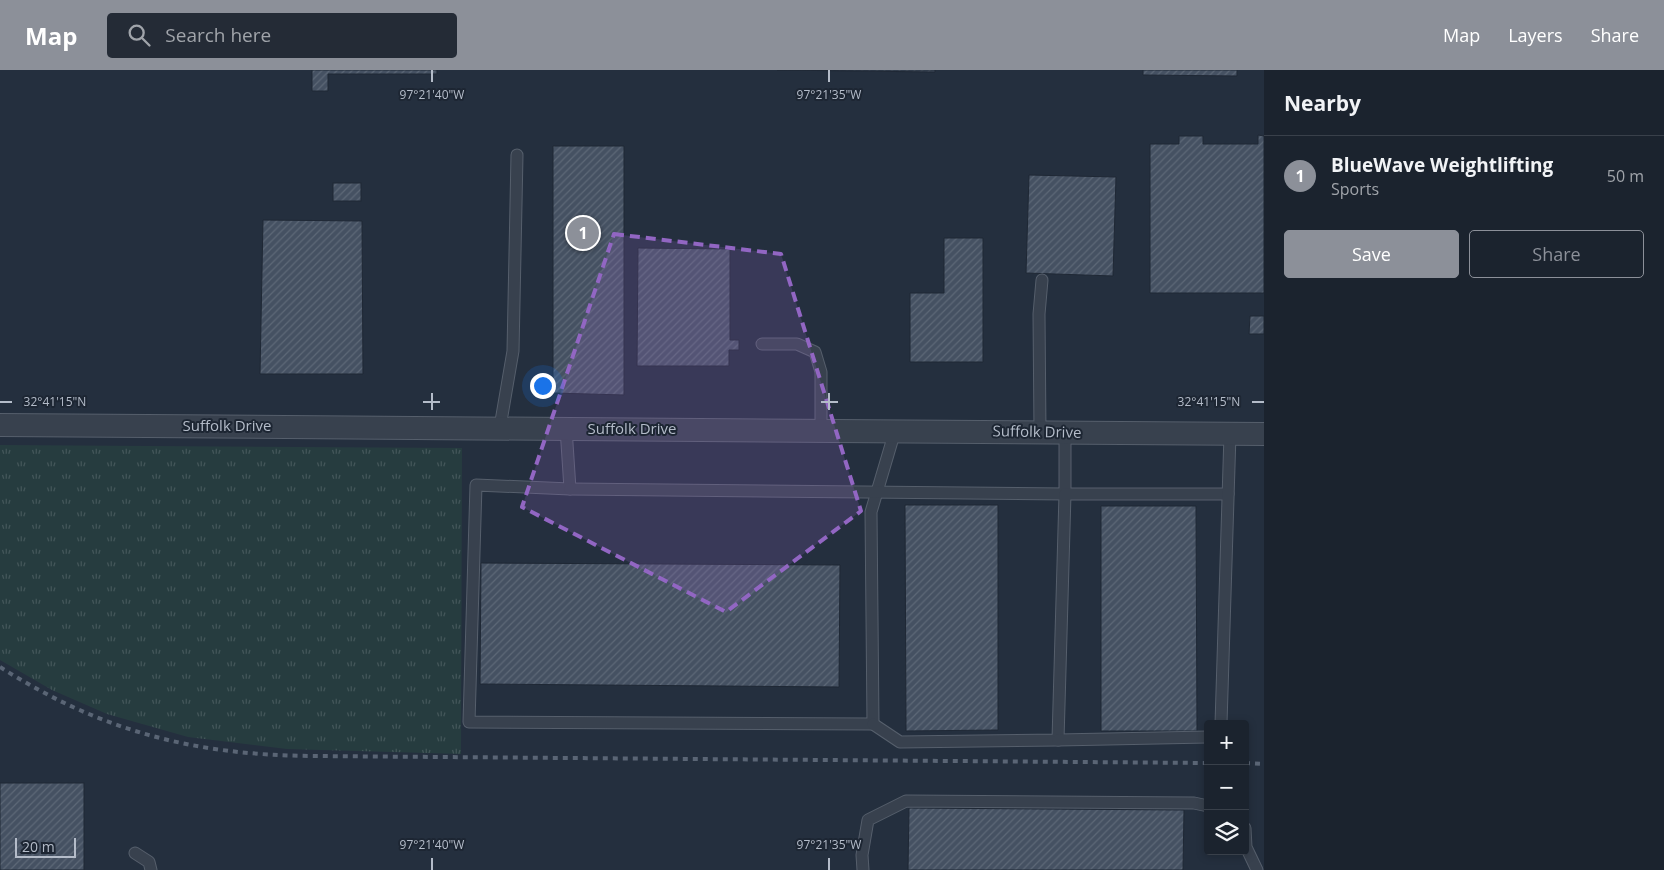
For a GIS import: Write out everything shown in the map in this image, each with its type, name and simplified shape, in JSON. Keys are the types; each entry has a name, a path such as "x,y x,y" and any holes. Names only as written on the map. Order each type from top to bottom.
{"street":[{"name":"Suffolk Drive","path":"0,425 500,427 1264,434"}],"lane":[{"path":"500,427 513,352 517,155"},
{"path":"1040,432 1039,314 1042,280"},
{"path":"762,344 796,344 815,352 821,372 821,430"},
{"path":"566,428 570,489"},
{"path":"873,724 871,512 895,431"},
{"path":"1058,740 1065,432"},
{"path":"1221,720 1230,434"},
{"path":"1204,737 900,742 873,724 469,722 476,485 570,489 1228,494"},
{"path":"863,870 862,855 868,820 906,801 1204,805"},
{"path":"135,853 149,862 151,870"},
{"path":"1249,853 1257,870"}],"highlighted area":[{"path":"614,234 781,254 861,511 726,612 522,507"}],"green space":[{"path":"0,445 462,448 461,754 287,749 188,737 107,714 52,690 0,660"}],"building":[{"path":"312,70 437,70 437,74 328,74 328,91 312,91"},
{"path":"777,70 935,70 935,72"},
{"path":"1143,70 1237,70 1237,76 1143,75"},
{"path":"1258,135 1264,136 1264,293 1150,293 1150,144 1179,144 1179,136 1203,136 1203,144 1258,144"},
{"path":"553,146 624,146 624,395 553,393"},
{"path":"1029,175 1116,177 1113,276 1026,273"},
{"path":"333,183 361,183 361,201 333,201"},
{"path":"263,220 362,221 363,374 260,374"},
{"path":"944,238 983,238 983,362 910,362 910,293 944,293"},
{"path":"638,248 730,249 730,340 739,340 739,350 729,350 729,366 637,366"},
{"path":"1250,316 1264,316 1264,334 1249,334"},
{"path":"905,505 998,505 998,730 906,731"},
{"path":"1101,506 1196,506 1197,731 1101,731"},
{"path":"481,563 840,565 839,687 480,684"},
{"path":"0,783 84,783 84,870 0,870"},
{"path":"909,808 1184,810 1183,870 908,870"}],"railway":[{"path":"0,667 75,708 112,723 149,735 188,744 227,751 269,755 1204,763"},
{"path":"1249,763 1264,764"}],"place":[{"name":"BlueWave Weightlifting","path":"583,233"}]}
